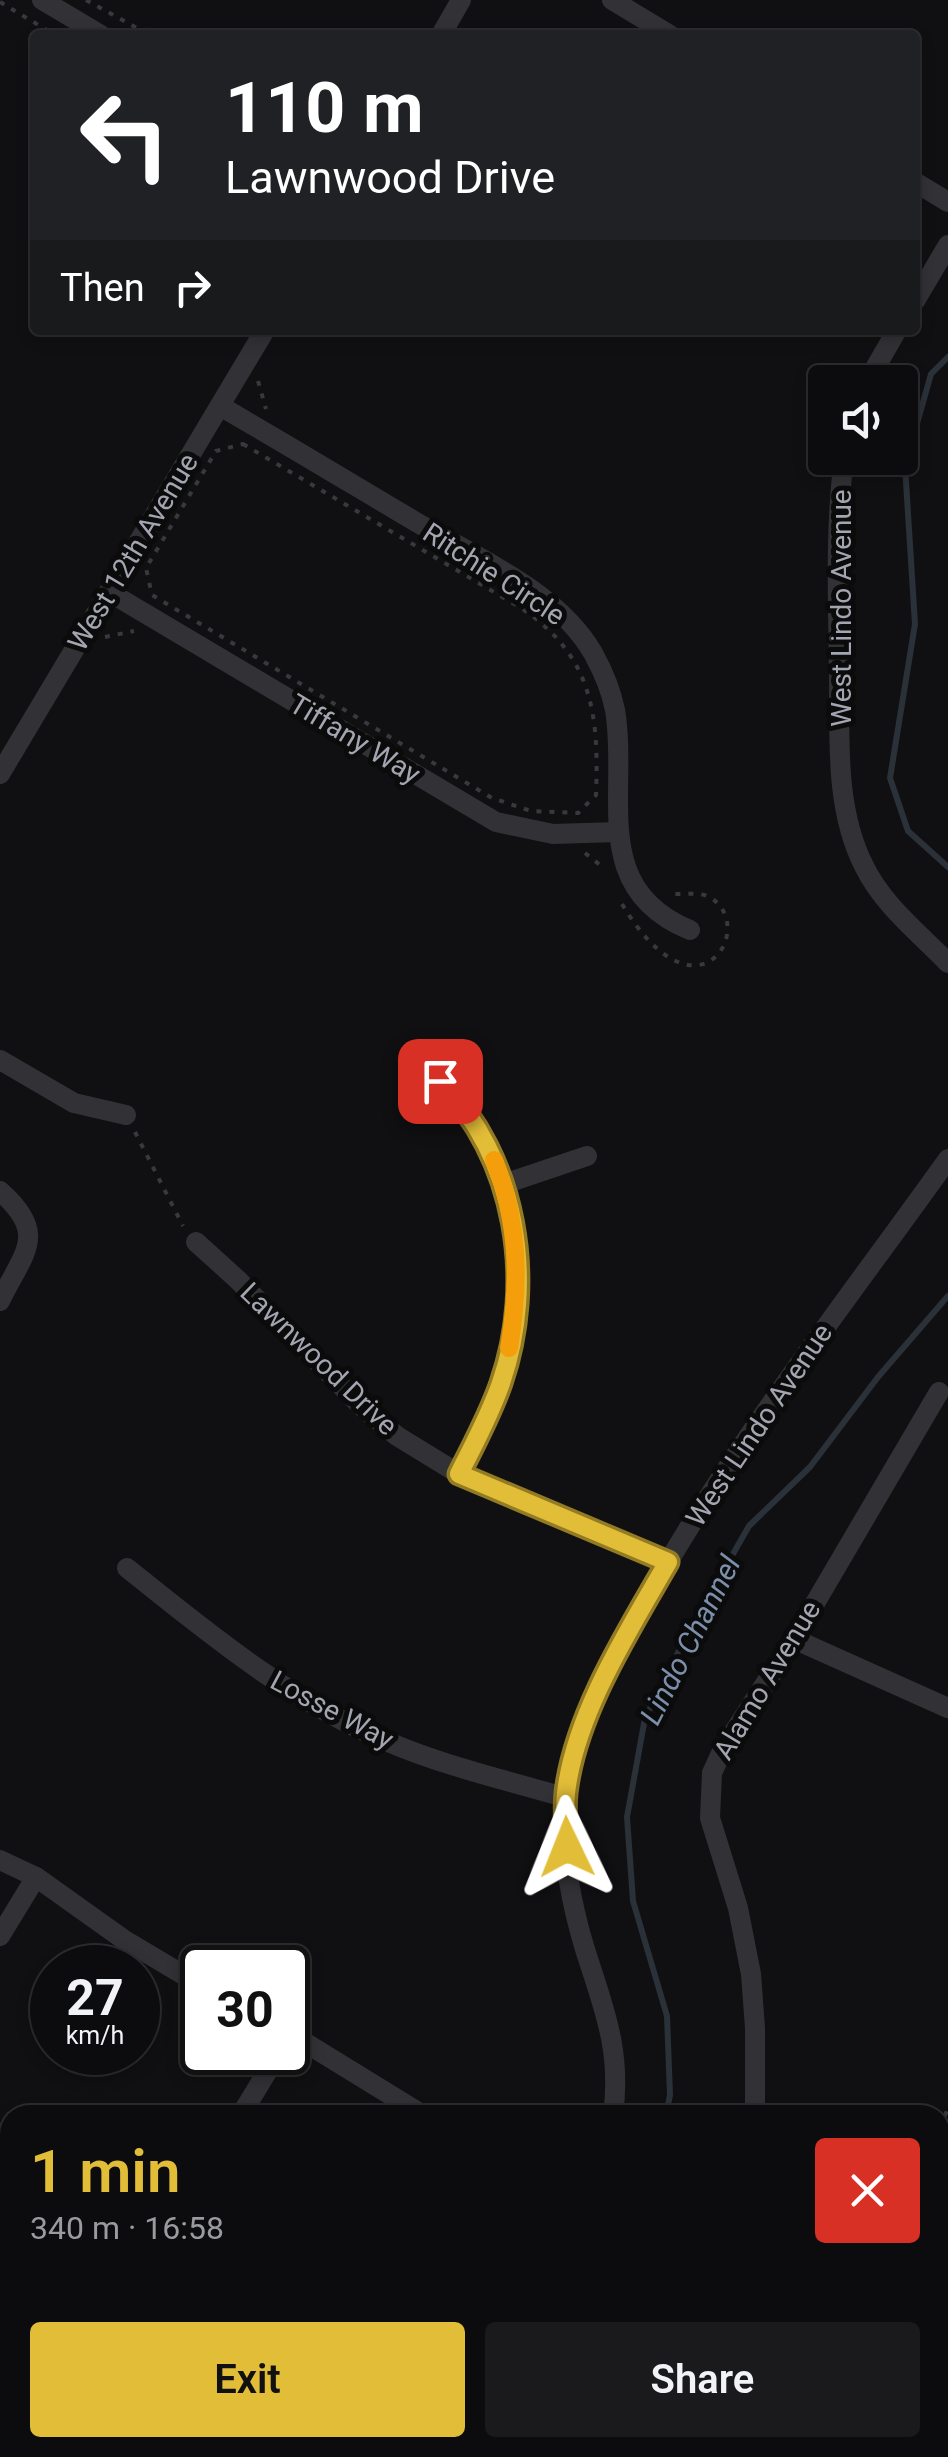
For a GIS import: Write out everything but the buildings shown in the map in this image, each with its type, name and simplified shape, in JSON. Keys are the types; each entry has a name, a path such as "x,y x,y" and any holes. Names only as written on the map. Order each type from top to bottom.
{"street":[{"path":"42,0 93,30"},
{"path":"443,30 461,0"},
{"path":"612,0 662,30"},
{"path":"920,185 948,202"},
{"path":"920,293 948,245"},
{"name":"West 12th Avenue","path":"0,774 262,335"},
{"path":"877,365 894,335"},
{"name":"Ritchie Circle","path":"220,406 514,580 568,620 602,670 614,709 618,832 624,863 647,905 658,915 690,930"},
{"name":"West Lindo Avenue","path":"842,475 837,588 846,812 857,852 874,884 948,963"},
{"name":"Tiffany Way","path":"109,592 496,822 552,834 618,832"},
{"path":"0,1060 74,1103 126,1115"},
{"path":"425,1066 476,1124 504,1184 517,1248 511,1340 498,1390 459,1474"},
{"path":"504,1184 587,1156"},
{"name":"West Lindo Avenue","path":"614,2105 615,2047 574,1904 566,1795 581,1736 597,1696 668,1562 814,1341 948,1158"},
{"path":"0,1191 22,1213 30,1230 28,1245 0,1302"},
{"name":"Lawnwood Drive","path":"196,1242 378,1422 417,1450 459,1474 668,1562"},
{"name":"Alamo Avenue","path":"755,2105 751,1974 738,1908 710,1818 709,1785 723,1749 794,1639 939,1392"},
{"name":"Losse Way","path":"127,1568 250,1664 344,1721 436,1759 566,1795"},
{"path":"794,1639 948,1708"},
{"path":"0,1860 36,1877 123,1939 180,1973"},
{"path":"0,1936 36,1877"},
{"path":"310,2053 405,2105"},
{"path":"247,2105 265,2075"}],"path":[{"path":"86,0 145,30"},
{"path":"0,2 47,30"},
{"path":"259,376 264,408 273,414"},
{"path":"243,444 549,628 571,655 590,695 597,725 596,795 578,813 542,812 504,804 152,595 146,568 216,450 243,444"},
{"path":"101,644 106,636 131,630 148,639"},
{"path":"578,852 606,869 610,880"},
{"path":"615,890 635,925 671,961 693,967 716,957 728,935 726,918 718,905 704,895 675,895 660,888"},
{"path":"126,1115 172,1210 196,1242"}],"waterway":[{"name":"Lindo Channel","path":"948,357 931,374 905,466 915,624 890,778 908,831 948,867"},
{"name":"Lindo Channel","path":"668,2105 667,2016 633,1901 627,1817 645,1718 749,1526 810,1467 878,1377 948,1296"}],"slow traffic":[{"path":"494,1160 510,1206 517,1248 509,1348"}],"route":[{"path":"440,1081 466,1109 495,1161 510,1206 517,1248 507,1362 487,1419 459,1474 668,1562 614,1661 581,1736 566,1795 567,1847"}]}
